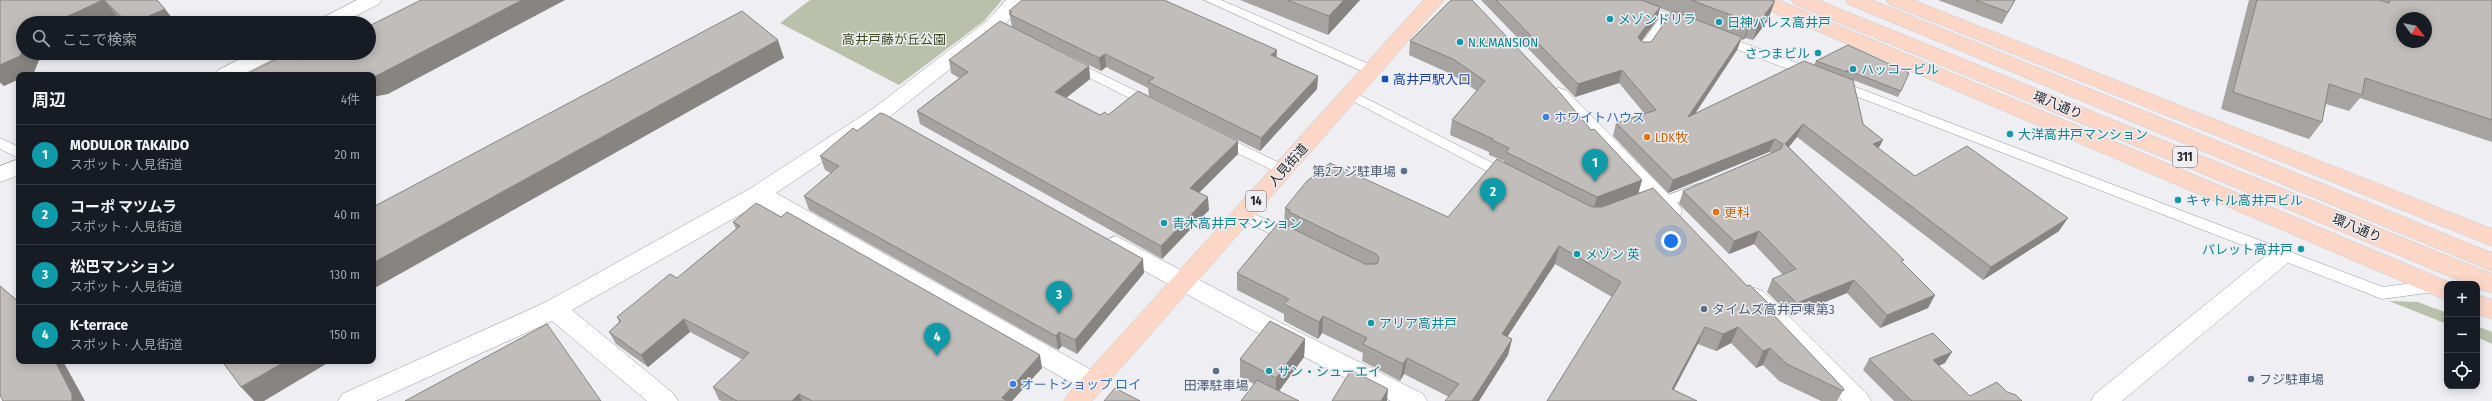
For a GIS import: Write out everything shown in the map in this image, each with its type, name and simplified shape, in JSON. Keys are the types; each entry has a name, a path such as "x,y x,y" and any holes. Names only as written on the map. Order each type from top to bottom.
{"main road":[{"name":"人見街道","path":"1077,401 1435,0"},
{"path":"1761,0 2441,289"},
{"name":"環八通り","path":"1801,0 2067,108 2492,284"},
{"name":"環八通り","path":"1855,0 2492,262"},
{"path":"1896,0 2492,238"},
{"path":"2480,305 2492,310"}],"street":[{"path":"341,16 372,0"},
{"path":"351,401 554,309 759,194 881,113 1002,27 1017,0"},
{"path":"231,72 254,60"},
{"path":"1545,80 1653,199 1686,226"},
{"path":"881,113 902,124"},
{"path":"0,174 16,168"},
{"path":"759,194 1093,383"},
{"path":"1097,234 1184,282 1408,400"},
{"path":"2104,401 2282,255"},
{"path":"1741,282 1858,401"},
{"path":"554,309 665,401"}],"lane":[{"path":"1210,0 1371,70"},
{"path":"1623,0 1696,29"},
{"path":"1642,51 1667,17"},
{"path":"1710,34 2382,293 2441,289"},
{"path":"1061,58 1163,110"},
{"path":"1350,94 1521,183"},
{"path":"1212,135 1283,170"},
{"path":"0,143 16,151"},
{"path":"1653,199 1713,182"},
{"path":"1244,214 1301,243"}],"green space":[{"name":"高井戸藤が丘公園","path":"810,0 1002,0 984,21 899,85 780,23"},
{"path":"2389,301 2418,302 2444,312 2444,323"},
{"path":"2480,327 2492,332 2492,344 2480,338"}],"building":[{"path":"0,0 103,0 68,16 16,16 16,58 0,65"},
{"path":"104,0 157,0 165,9 149,16 121,16"},
{"path":"421,0 522,0 376,76 376,72 251,72 274,60 376,60 376,22"},
{"path":"1022,0 1164,0 1277,50 1271,55 1318,76 1261,138 1148,82 1154,78 1105,54 1099,58 1009,14 1012,12 1009,11"},
{"path":"1287,0 1344,0 1329,16"},
{"path":"1451,0 1472,0 1561,94 1591,130 1594,129 1642,180 1597,197 1506,152 1509,148 1452,120 1485,81 1453,59 1410,41"},
{"path":"1496,0 1641,0 1660,7 1638,37 1642,42 1651,42 1673,11 1742,37 1688,117 1804,61 1853,80 1863,124 1883,140 1873,144 1915,176 1967,146 2068,218 1991,267 1803,124 1785,144 1904,260 1901,261 1935,295 1887,315 1854,280 1797,303 1772,279 1796,269 1759,231 1734,241 1683,191 1781,149 1783,144 1775,139 1673,180 1616,123 1656,110 1622,70 1578,84"},
{"path":"1691,0 1775,1 1759,22 1752,19 1750,22"},
{"path":"1975,0 2015,0 2008,12"},
{"path":"2257,0 2379,0 2389,3 2390,0 2492,0 2492,120 2365,78 2362,95 2329,84 2322,122 2233,92"},
{"path":"742,11 778,40 376,261 376,205"},
{"path":"1000,21 1089,66 1055,92 1100,115 1105,112 1108,115 1138,91 1238,141 1190,188 1208,197 1161,246 917,111 968,72 949,60"},
{"path":"1848,45 1909,73 1901,91 1847,70 1847,72 1816,61"},
{"path":"880,113 1143,259 1075,340 1059,332 1056,336 804,196 839,166 820,156 853,128 857,131"},
{"path":"1497,159 1592,207 1602,207 1653,188 1747,286 1750,285 1774,309 1770,311 1844,389 1843,391 1787,364 1770,348 1763,351 1738,327 1723,334 1705,327 1672,389 1697,401 1547,401 1621,282 1559,246 1502,334 1512,339 1472,401 1445,401 1459,384 1407,358 1403,364 1363,344 1367,338 1323,316 1319,322 1284,304 1289,299 1237,273 1279,222 1365,264 1377,264 1379,258 1376,254 1289,212 1290,210 1285,208 1307,181 1330,163 1448,217"},
{"path":"756,203 781,217 787,212 1040,355 1002,398 1007,401 812,401 799,394 792,401 737,401 713,387 749,353 684,319 641,355 609,332 621,321 617,317 670,274 677,278 740,226 733,222"},
{"path":"0,286 16,299 16,364 57,364 72,394 72,401 3,401 0,395"},
{"path":"1270,321 1305,339 1276,378 1240,359"},
{"path":"547,324 601,401 405,401"},
{"path":"1933,333 1952,352 1933,360 1970,396 1997,382 2007,392 2016,395 2022,401 1912,401 1869,359"},
{"path":"224,364 281,364 241,387"},
{"path":"1351,370 1388,389 1381,401 1332,401"},
{"path":"1257,380 1299,401 1241,401"},
{"path":"1115,388 1140,401 1104,401"}],"place":[{"name":"メゾンドリラ","path":"1610,19"},
{"name":"日神パレス高井戸","path":"1719,22"},
{"name":"N.K.MANSION","path":"1460,42"},
{"name":"さつまビル","path":"1818,53"},
{"name":"ハッコービル","path":"1853,69"},
{"name":"高井戸駅入口","path":"1385,79"},
{"name":"ホワイトハウス","path":"1546,117"},
{"name":"大洋高井戸マンション","path":"2010,134"},
{"name":"LDK牧","path":"1647,137"},
{"name":"第2フジ駐車場","path":"1404,171"},
{"name":"MODULOR TAKAIDO","path":"1595,182"},
{"name":"キャトル高井戸ビル","path":"2178,200"},
{"name":"コーポ マツムラ","path":"1493,211"},
{"name":"更科","path":"1716,212"},
{"name":"青木高井戸マンション","path":"1164,223"},
{"name":"パレット高井戸","path":"2301,249"},
{"name":"メゾン 英","path":"1577,254"},
{"name":"タイムズ高井戸東第3","path":"1704,309"},
{"name":"松巴マンション","path":"1059,314"},
{"name":"アリア高井戸","path":"1371,323"},
{"name":"K-terrace","path":"937,356"},
{"name":"田澤駐車場","path":"1216,371"},
{"name":"サン・シューエイ","path":"1269,371"},
{"name":"フジ駐車場","path":"2251,379"},
{"name":"オートショップ ロイ","path":"1013,384"}]}
